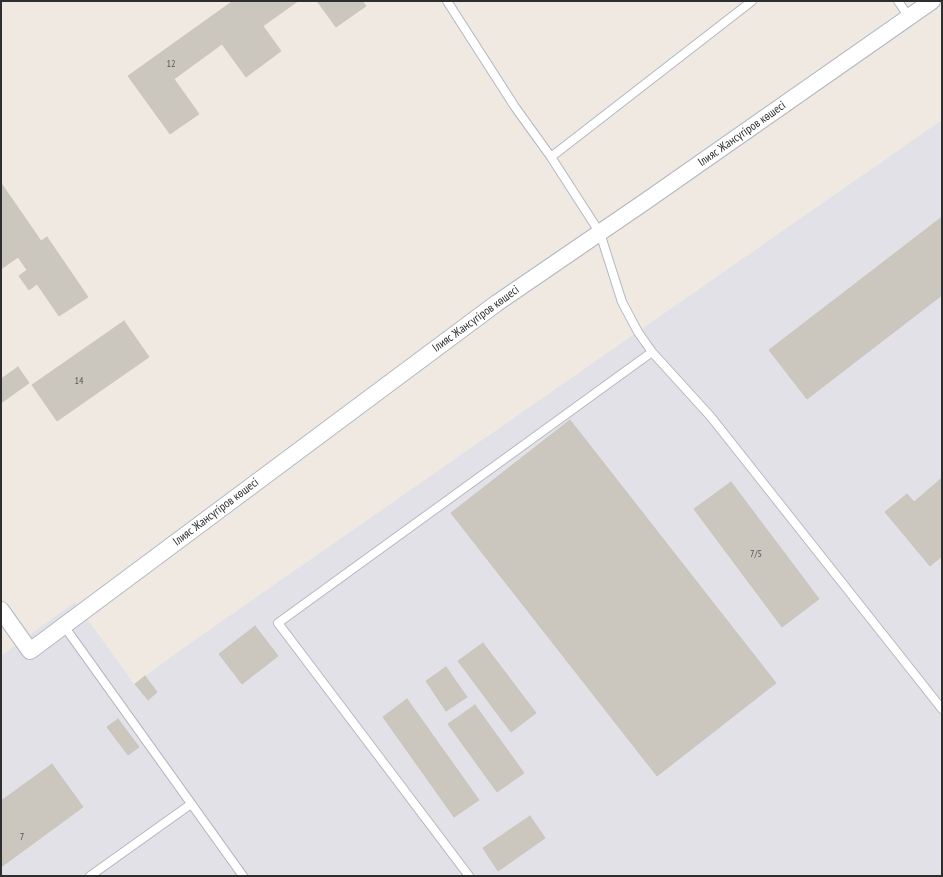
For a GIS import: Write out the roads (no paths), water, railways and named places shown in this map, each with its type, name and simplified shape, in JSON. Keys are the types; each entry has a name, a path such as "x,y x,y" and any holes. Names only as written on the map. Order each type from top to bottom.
{"street":[{"name":"Ілияс Жансүгіров көшесі","path":"1,610 30,651 497,303 600,233 932,1"}],"lane":[{"path":"446,1 515,107 551,157 600,233 622,302 638,332 652,352 711,417 942,709"},
{"path":"551,157 752,1"},
{"path":"898,1 909,17"},
{"path":"469,876 278,623 652,352"},
{"path":"64,626 243,876"},
{"path":"90,876 191,804"}]}
